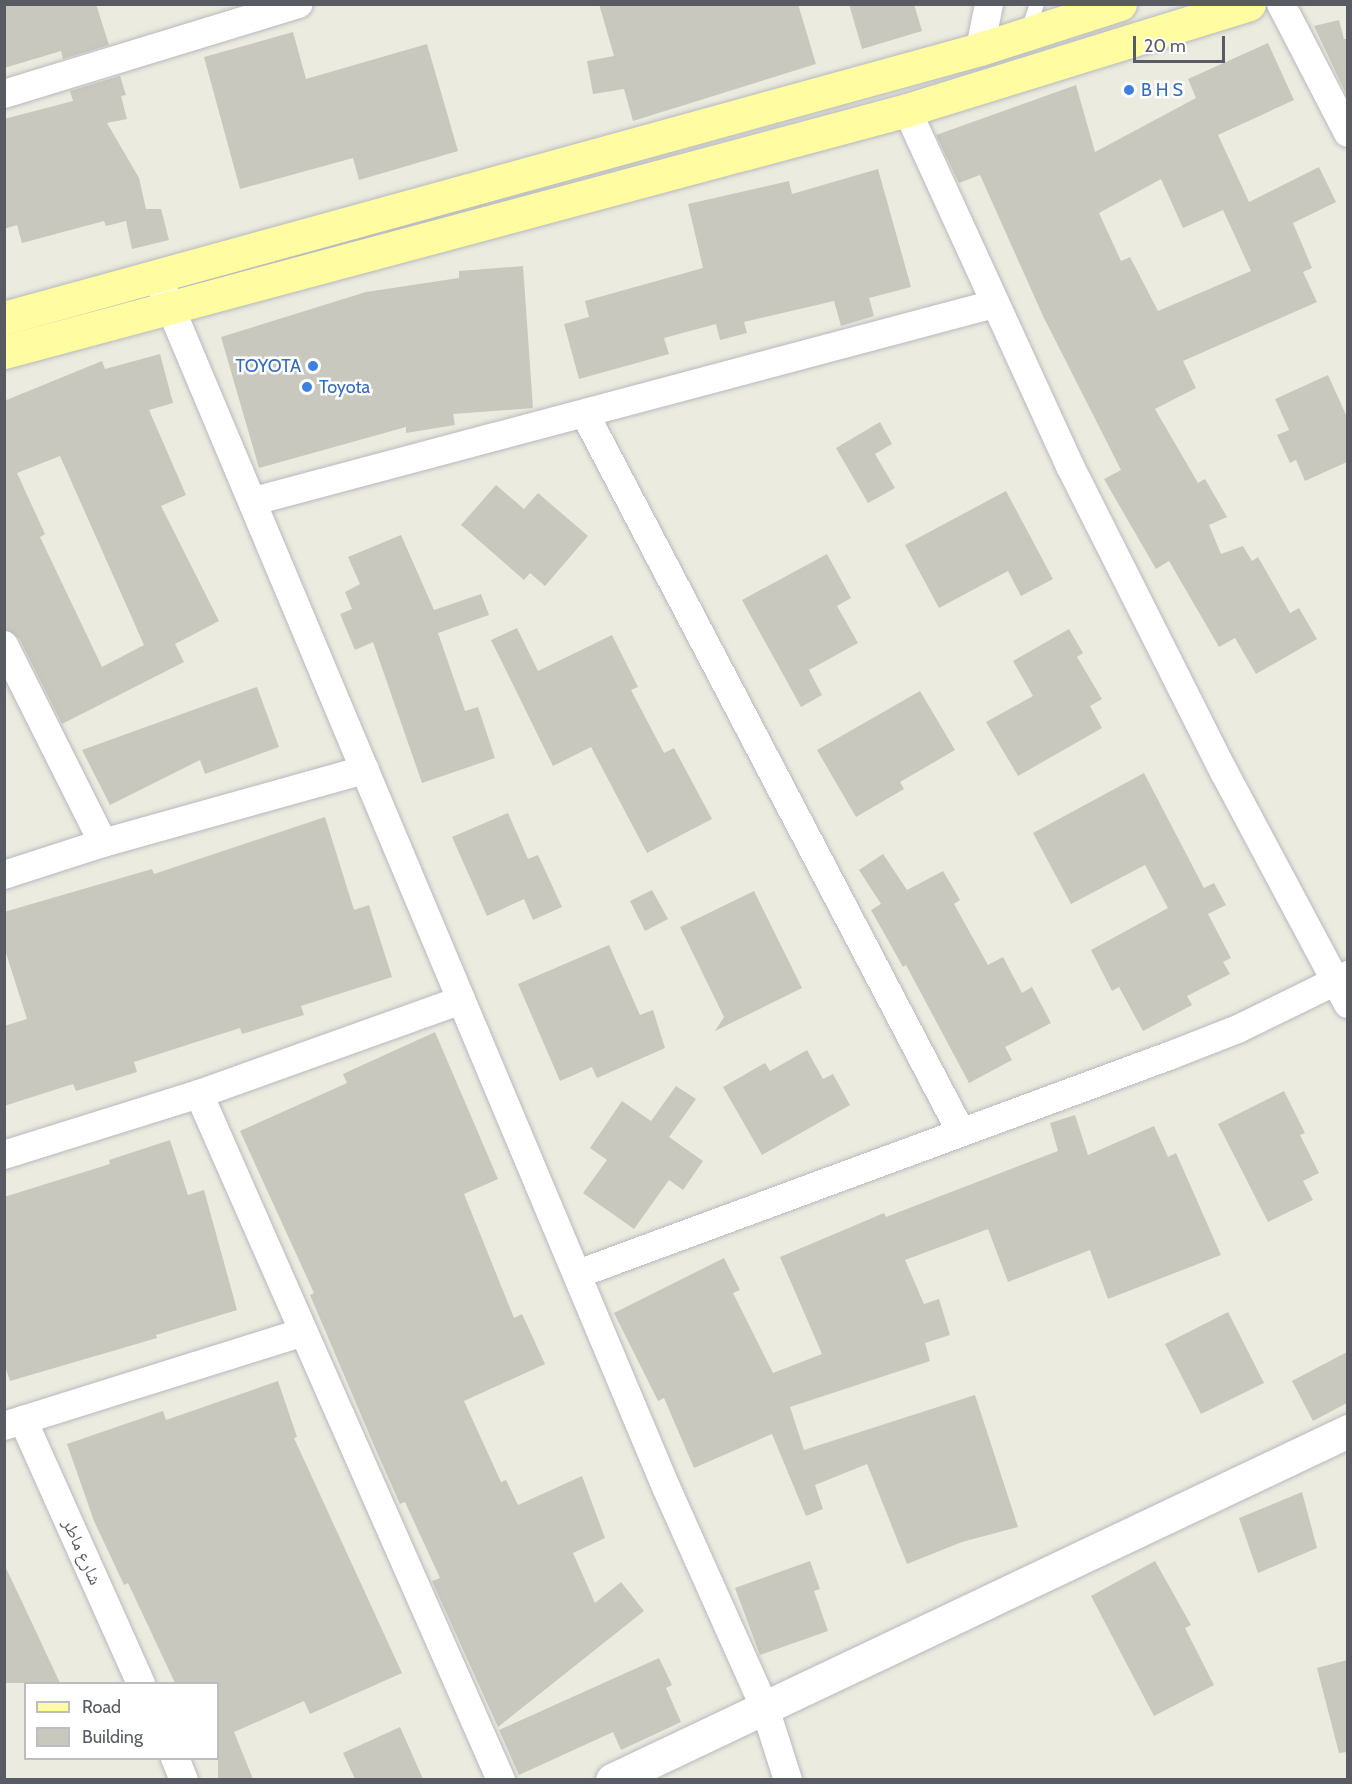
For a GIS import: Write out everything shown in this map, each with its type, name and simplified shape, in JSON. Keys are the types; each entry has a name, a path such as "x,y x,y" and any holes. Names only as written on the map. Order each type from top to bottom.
{"main road":[{"path":"4,352 165,292 980,49 1120,4"},
{"path":"4,318 165,292 907,110 1248,4"},
{"path":"612,1779 1347,1431"}],"street":[{"path":"4,94 299,4"},
{"path":"980,49 989,4"},
{"path":"1281,4 1347,133"},
{"path":"578,1274 1238,1029 1344,987 1191,709 994,304 907,110"},
{"path":"165,292 461,1000 765,1708 788,1779"},
{"path":"254,501 994,304"},
{"path":"585,414 961,1132"},
{"path":"4,645 103,843"},
{"path":"4,875 103,843 365,770"},
{"path":"4,1155 199,1094 461,1000"},
{"path":"199,1094 501,1779"},
{"path":"14,1423 304,1332"},
{"name":"شارع ماطر","path":"14,1423 141,1682"},
{"path":"176,1760 184,1779"}],"lane":[{"path":"1026,35 1037,4"}],"building":[{"path":"4,4 96,4 109,45 63,59 61,51 4,68"},
{"path":"599,4 798,4 816,64 633,121 624,89 593,94 587,61 614,56"},
{"path":"849,4 914,4 922,31 862,49"},
{"path":"1339,20 1344,39 1347,39 1347,96 1314,26"},
{"path":"293,32 306,79 427,44 458,151 359,180 353,158 240,189 204,57"},
{"path":"1268,43 1294,100 1218,135 1249,202 1319,167 1336,202 1293,223 1312,268 1303,272 1317,302 1183,361 1196,388 1155,409 1198,483 1205,479 1227,517 1209,525 1221,554 1243,546 1252,561 1258,557 1290,613 1299,608 1317,639 1256,674 1235,638 1219,647 1169,561 1156,569 1104,479 1121,470 1043,316 980,175 959,183 936,135 1076,85 1095,152 1196,98 1188,79","holes":["1161,179 1183,228 1223,210 1251,271 1158,311 1130,257 1121,261 1099,213"]},
{"path":"120,76 126,95 121,96 127,119 107,123 139,178 146,209 161,209 169,240 132,249 126,221 106,226 104,221 22,243 17,225 4,229 4,119 73,101 70,91"},
{"path":"878,169 911,287 869,298 874,316 841,326 834,301 744,322 747,333 720,340 716,324 664,338 669,354 579,379 564,324 589,317 585,301 703,268 688,204 789,181 792,194"},
{"path":"523,266 533,408 453,414 455,425 406,433 406,427 259,468 221,337 366,292 459,278 459,271"},
{"path":"160,354 173,403 149,410 186,495 161,506 219,621 175,644 184,662 62,724 19,638 4,629 4,401 102,361 105,369","holes":["60,456 144,645 102,667 40,537 45,534 17,473"]},
{"path":"1328,375 1347,417 1347,462 1305,481 1296,460 1290,463 1277,435 1289,430 1275,399"},
{"path":"880,422 892,444 875,454 895,488 868,503 836,448"},
{"path":"496,485 524,509 538,493 588,536 545,586 530,573 524,580 461,525"},
{"path":"1006,491 1053,579 1021,596 1008,571 939,608 905,545"},
{"path":"401,535 434,610 481,594 489,615 438,633 465,711 478,707 495,758 422,783 373,642 355,650 340,614 352,609 345,592 360,584 348,557"},
{"path":"827,554 851,598 837,606 858,643 809,670 822,695 801,707 742,600"},
{"path":"517,628 538,671 612,635 638,687 631,690 664,753 674,748 712,819 647,853 591,747 553,766 491,640"},
{"path":"1069,629 1083,653 1077,657 1102,699 1090,706 1102,728 1018,776 986,722 1033,696 1013,661"},
{"path":"257,687 279,747 205,774 200,760 110,805 82,750"},
{"path":"920,691 955,750 900,782 904,789 856,817 817,750"},
{"path":"1144,773 1204,888 1214,883 1226,905 1208,914 1231,958 1223,962 1230,974 1187,996 1192,1005 1143,1031 1119,987 1112,991 1091,950 1168,908 1145,865 1071,904 1033,833"},
{"path":"508,813 528,859 538,855 562,907 533,920 524,899 487,916 452,837"},
{"path":"325,817 354,910 369,905 392,977 301,1006 304,1015 242,1034 240,1028 134,1062 137,1072 76,1091 73,1084 4,1106 4,1026 27,1019 4,947 4,912 152,869 154,874"},
{"path":"883,854 907,890 943,871 960,900 954,904 988,965 1003,957 1022,993 1032,987 1051,1023 1005,1047 1012,1060 969,1083 906,965 903,967 871,910 881,904 859,870"},
{"path":"652,890 668,919 645,931 630,901"},
{"path":"754,891 802,988 715,1031 724,1017 680,927"},
{"path":"609,945 640,1015 653,1010 665,1048 597,1078 592,1067 560,1081 518,984"},
{"path":"435,1032 498,1179 464,1194 514,1318 522,1314 545,1364 464,1401 501,1482 506,1480 518,1505 582,1476 605,1538 573,1553 595,1603 621,1582 644,1611 498,1727 432,1581 440,1578 405,1502 400,1504 310,1295 314,1293 240,1131 347,1083 343,1074"},
{"path":"807,1050 823,1079 833,1074 850,1105 762,1155 723,1087 765,1063 770,1071"},
{"path":"676,1086 696,1099 669,1137 703,1161 683,1190 669,1180 634,1229 583,1193 607,1160 590,1148 622,1101 651,1121"},
{"path":"1284,1091 1305,1133 1300,1135 1319,1173 1303,1181 1313,1200 1268,1222 1218,1124"},
{"path":"1075,1115 1088,1155 1154,1126 1168,1157 1176,1153 1221,1255 1108,1299 1090,1250 1008,1282 988,1229 905,1260 924,1304 939,1299 950,1335 925,1343 930,1361 790,1407 804,1450 975,1395 1018,1527 962,1542 907,1564 867,1464 815,1485 823,1509 806,1516 772,1434 694,1468 664,1398 658,1401 614,1313 724,1258 740,1290 733,1293 773,1373 822,1354 780,1257 884,1213 886,1217 1058,1151 1050,1123"},
{"path":"170,1140 188,1195 204,1190 237,1310 156,1335 157,1338 10,1381 4,1364 4,1197 110,1164 109,1160"},
{"path":"1228,1312 1264,1383 1201,1414 1165,1344"},
{"path":"1347,1352 1347,1403 1313,1421 1292,1381"},
{"path":"278,1381 297,1437 294,1438 402,1673 310,1714 304,1701 234,1732 253,1779 218,1779 219,1682 175,1682 128,1583 124,1585 94,1521 67,1444 163,1411 166,1420"},
{"path":"1302,1492 1317,1548 1258,1573 1239,1518"},
{"path":"810,1561 820,1589 814,1591 828,1631 760,1655 735,1588"},
{"path":"1155,1561 1191,1625 1185,1628 1214,1685 1154,1716 1091,1596"},
{"path":"4,1564 60,1682 4,1683"},
{"path":"659,1658 672,1685 666,1688 681,1722 621,1750 613,1732 519,1775 499,1730"},
{"path":"1347,1660 1347,1752 1339,1753 1317,1668"},
{"path":"400,1727 423,1779 355,1779 343,1753"}],"place":[{"name":"B H S","path":"1129,90"},
{"name":"TOYOTA","path":"313,366"},
{"name":"Toyota","path":"307,387"}]}
